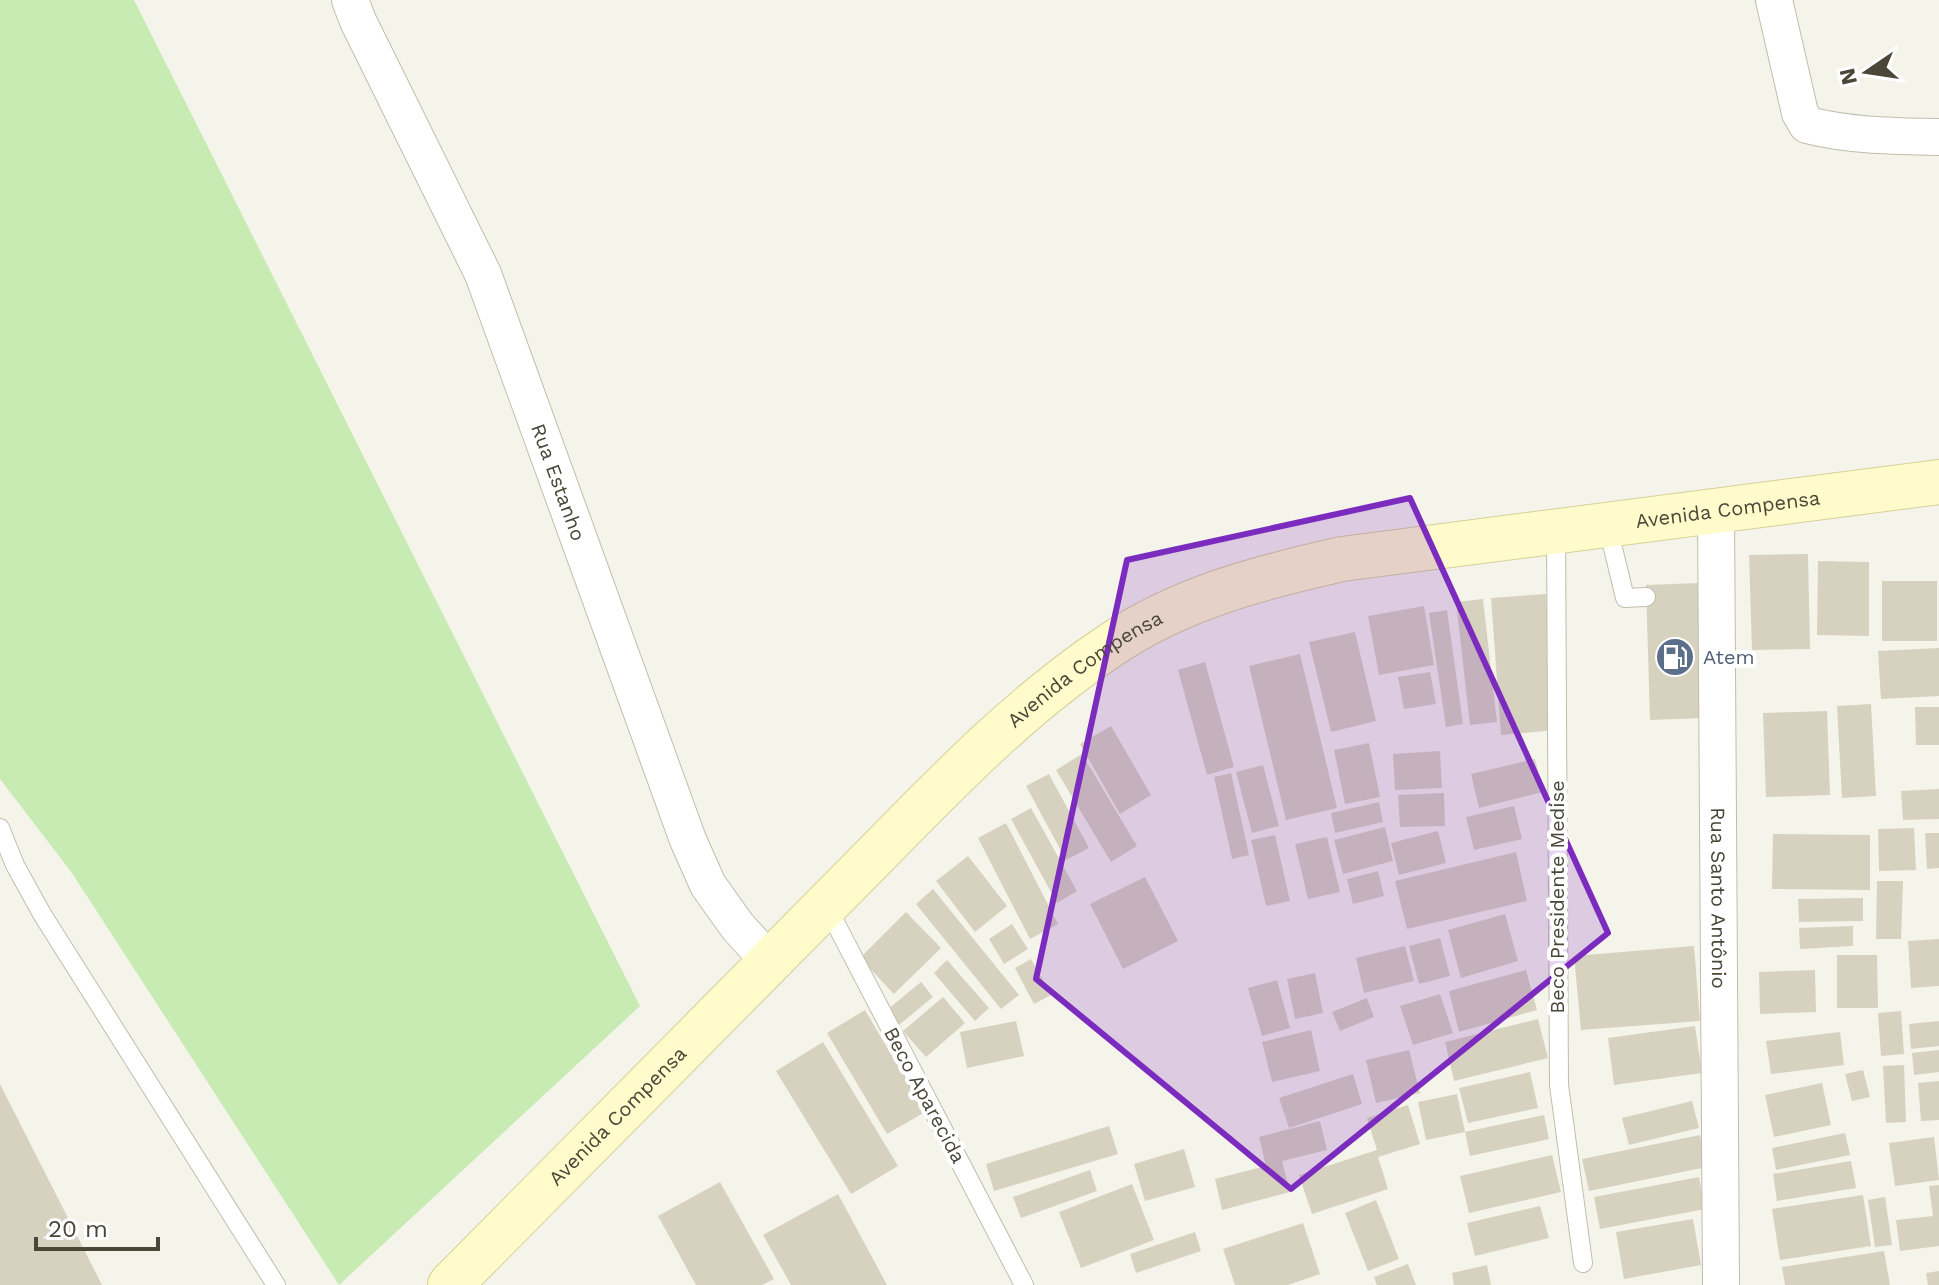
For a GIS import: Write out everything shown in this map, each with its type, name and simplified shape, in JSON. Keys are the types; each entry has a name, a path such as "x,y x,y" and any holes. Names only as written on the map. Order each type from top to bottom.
{"street":[{"name":"Rua Estanho","path":"350,0 483,274 688,840 708,885 738,927 769,961"},
{"path":"1774,0 1800,113 1807,125 1834,132 1939,137"},
{"name":"Avenida Compensa","path":"450,1285 769,961 1032,703 1112,643 1182,606 1266,576 1342,559 1939,482"},
{"name":"Rua Santo Antônio","path":"1716,512 1709,593 1721,1285"}],"lane":[{"path":"1607,523 1625,598 1646,597"},
{"name":"Beco Presidente Medise","path":"1556,530 1559,1085 1583,1263"},
{"path":"0,828 15,865 42,914 276,1285"},
{"name":"Beco Aparecida","path":"826,905 1024,1285"}],"highlighted area":[{"path":"1410,498 1608,933 1291,1189 1036,979 1127,560"}],"green space":[{"path":"0,0 134,0 640,1006 339,1285 72,873 0,779"}],"building":[{"path":"1808,554 1810,649 1752,650 1749,555"},
{"path":"1818,561 1869,562 1869,636 1817,635"},
{"path":"1882,581 1937,581 1937,641 1882,641"},
{"name":"Atem","path":"1699,583 1704,718 1650,720 1646,585"},
{"path":"1546,594 1556,730 1501,735 1491,598"},
{"path":"1483,599 1497,722 1470,725 1456,602"},
{"path":"1424,606 1434,665 1379,675 1368,616"},
{"path":"1447,610 1463,724 1446,727 1429,613"},
{"path":"1355,632 1376,721 1331,732 1309,642"},
{"path":"1939,648 1939,696 1881,699 1878,651"},
{"path":"1300,654 1337,808 1286,820 1249,666"},
{"path":"1205,662 1234,767 1207,775 1178,670"},
{"path":"1430,672 1436,704 1404,709 1398,677"},
{"path":"1871,704 1876,796 1842,798 1837,706"},
{"path":"1915,707 1939,707 1939,745 1916,745"},
{"path":"1827,711 1830,795 1766,797 1763,713"},
{"path":"1111,726 1151,795 1120,814 1080,744"},
{"path":"1369,743 1380,797 1345,804 1334,750"},
{"path":"1440,751 1442,788 1395,790 1393,754"},
{"path":"1082,754 1137,846 1111,862 1056,770"},
{"path":"1535,759 1543,792 1479,808 1471,774"},
{"path":"1263,765 1279,826 1252,833 1236,772"},
{"path":"1231,773 1249,855 1232,859 1214,777"},
{"path":"1049,774 1089,848 1066,860 1026,786"},
{"path":"1939,789 1939,819 1903,820 1901,791"},
{"path":"1444,793 1445,826 1400,827 1398,795"},
{"path":"1379,802 1383,822 1335,833 1331,813"},
{"path":"1514,806 1522,839 1474,850 1466,817"},
{"path":"1031,808 1077,891 1057,903 1011,819"},
{"path":"1006,823 1058,924 1030,939 978,838"},
{"path":"1385,827 1393,861 1343,874 1334,840"},
{"path":"1914,828 1916,870 1879,871 1878,829"},
{"path":"1438,831 1446,863 1399,875 1391,843"},
{"path":"1925,833 1939,833 1939,868 1927,869"},
{"path":"1773,834 1870,835 1870,890 1772,889"},
{"path":"1275,835 1290,901 1266,906 1251,840"},
{"path":"1327,837 1340,892 1308,899 1295,844"},
{"path":"1516,852 1527,901 1407,929 1395,881"},
{"path":"968,856 1007,906 975,932 936,881"},
{"path":"1378,871 1384,896 1353,904 1347,879"},
{"path":"1145,877 1178,941 1123,969 1090,904"},
{"path":"1877,881 1903,881 1901,939 1876,939"},
{"path":"933,889 1019,995 1001,1009 916,904"},
{"path":"1863,898 1863,921 1799,922 1798,899"},
{"path":"906,912 941,948 894,994 860,958"},
{"path":"1505,914 1518,961 1461,978 1448,930"},
{"path":"1012,924 1028,949 1004,964 989,939"},
{"path":"1853,926 1853,946 1800,949 1799,928"},
{"path":"1440,938 1450,976 1419,984 1409,946"},
{"path":"1939,939 1939,986 1911,988 1908,941"},
{"path":"1405,946 1414,981 1364,993 1356,958"},
{"path":"1694,946 1700,1021 1581,1030 1574,956"},
{"path":"1837,955 1877,955 1878,1008 1837,1008"},
{"path":"1031,959 1051,995 1034,1004 1015,968"},
{"path":"947,960 989,1008 975,1021 934,973"},
{"path":"1526,970 1537,1010 1459,1032 1449,991"},
{"path":"1815,970 1816,1012 1760,1014 1759,972"},
{"path":"1315,973 1323,1013 1295,1019 1287,979"},
{"path":"1277,980 1290,1028 1262,1036 1248,988"},
{"path":"921,982 933,997 899,1025 887,1010"},
{"path":"1440,994 1453,1033 1413,1045 1400,1006"},
{"path":"943,997 965,1023 926,1057 903,1031"},
{"path":"1367,998 1374,1017 1340,1031 1332,1012"},
{"path":"865,1010 925,1112 887,1134 827,1033"},
{"path":"1901,1011 1904,1054 1881,1056 1878,1013"},
{"path":"1538,1019 1548,1058 1454,1081 1445,1042"},
{"path":"1016,1021 1024,1056 967,1068 960,1032"},
{"path":"1939,1021 1939,1046 1911,1049 1909,1024"},
{"path":"1695,1026 1702,1073 1614,1085 1608,1038"},
{"path":"1311,1030 1320,1071 1272,1082 1262,1042"},
{"path":"1840,1032 1844,1065 1771,1074 1766,1041"},
{"path":"823,1042 898,1166 851,1194 776,1071"},
{"path":"1409,1050 1420,1093 1376,1103 1366,1060"},
{"path":"1939,1050 1939,1072 1914,1075 1912,1053"},
{"path":"1904,1065 1906,1122 1886,1123 1883,1066"},
{"path":"1863,1070 1870,1097 1852,1101 1845,1074"},
{"path":"1530,1072 1538,1108 1468,1123 1459,1088"},
{"path":"1353,1074 1362,1104 1289,1128 1279,1098"},
{"path":"1939,1081 1939,1120 1921,1121 1918,1083"},
{"path":"1822,1083 1831,1125 1774,1137 1765,1095"},
{"path":"0,1084 102,1285 0,1285"},
{"path":"1457,1094 1465,1132 1426,1140 1418,1102"},
{"path":"1692,1101 1699,1128 1629,1145 1622,1118"},
{"path":"1408,1105 1420,1144 1378,1157 1388,1189 1312,1214 1299,1175 1377,1150 1367,1118"},
{"path":"1544,1115 1549,1139 1470,1156 1465,1132"},
{"path":"1320,1121 1327,1150 1282,1161 1290,1192 1222,1210 1215,1179 1266,1166 1259,1137"},
{"path":"1109,1126 1118,1154 994,1191 986,1164"},
{"path":"1845,1133 1850,1155 1776,1170 1772,1148"},
{"path":"1700,1135 1707,1167 1589,1191 1582,1159"},
{"path":"1934,1137 1939,1180 1895,1186 1889,1143"},
{"path":"1184,1149 1195,1187 1145,1201 1134,1164"},
{"path":"1552,1155 1561,1192 1469,1213 1460,1176"},
{"path":"1851,1161 1856,1188 1777,1201 1773,1174"},
{"path":"1090,1170 1097,1191 1021,1218 1013,1197"},
{"path":"1699,1177 1705,1209 1600,1229 1594,1197"},
{"path":"720,1182 774,1279 762,1285 696,1285 658,1216"},
{"path":"1132,1184 1154,1240 1081,1268 1059,1212"},
{"path":"1939,1185 1939,1246 1900,1251 1896,1220 1933,1216 1929,1186"},
{"path":"838,1194 887,1285 791,1285 763,1235"},
{"path":"1863,1195 1871,1246 1780,1260 1772,1209"},
{"path":"1885,1197 1892,1245 1875,1247 1868,1200"},
{"path":"1376,1200 1399,1259 1368,1271 1345,1213"},
{"path":"1540,1206 1549,1238 1475,1256 1467,1223"},
{"path":"1693,1219 1701,1265 1624,1279 1616,1232"},
{"path":"1303,1223 1320,1274 1288,1285 1235,1285 1223,1249"},
{"path":"1195,1232 1201,1251 1136,1273 1130,1254"},
{"path":"1884,1251 1890,1285 1785,1285 1782,1267"},
{"path":"1408,1264 1416,1285 1377,1285 1374,1277"},
{"path":"1487,1265 1491,1285 1454,1285 1452,1273"},
{"path":"1939,1271 1939,1285 1928,1285 1926,1273"}],"place":[{"name":"Atem","path":"1675,657"}]}
